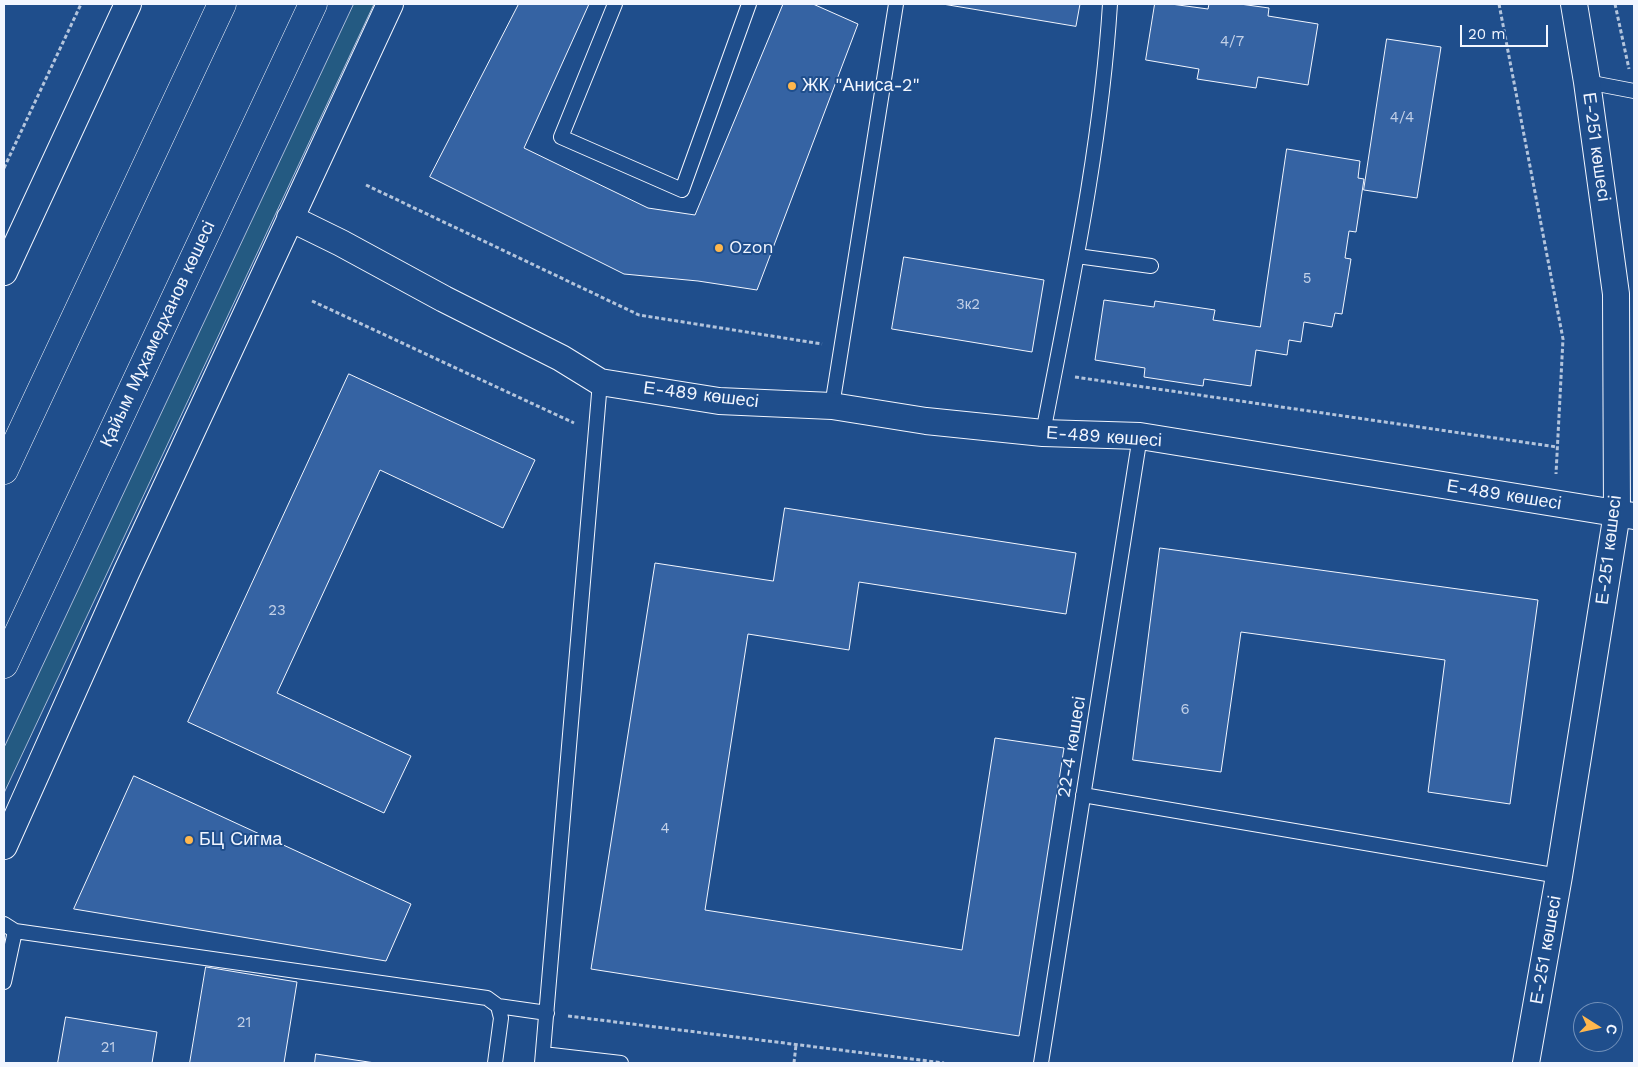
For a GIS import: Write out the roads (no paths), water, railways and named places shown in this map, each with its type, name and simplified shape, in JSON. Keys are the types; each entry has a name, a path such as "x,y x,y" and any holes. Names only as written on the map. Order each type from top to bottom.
{"main road":[{"path":"4,470 222,4"},
{"name":"Қайым Мұхамедханов көшесі","path":"4,664 313,4"}],"street":[{"path":"4,272 128,4"},
{"path":"4,846 122,582 390,4"},
{"name":"Е-251 көшесі","path":"1526,1063 1626,515 1616,294 1587,82 1574,4"},
{"path":"290,218 561,358 600,382"},
{"name":"Е-489 көшесі","path":"600,382 719,401 832,406 926,421 1043,433 1140,436 1626,515"}],"lane":[{"path":"615,4 561,137 682,190 749,4"},
{"path":"832,406 896,4"},
{"path":"1043,433 1077,256 1106,65 1110,4"},
{"path":"1587,82 1634,91"},
{"path":"1077,256 1150,266"},
{"path":"600,382 543,1059 621,1063"},
{"name":"22-4 көшесі","path":"1041,1063 1140,436"},
{"path":"1083,795 1559,876"},
{"path":"4,982 9,928 487,998 498,1006 547,1013"},
{"path":"495,1063 501,1018 498,1006"}],"place":[{"name":"ЖК \"Аниса-2\"","path":"792,86"},
{"name":"Ozon","path":"719,248"},
{"name":"БЦ Сигма","path":"189,840"}]}
